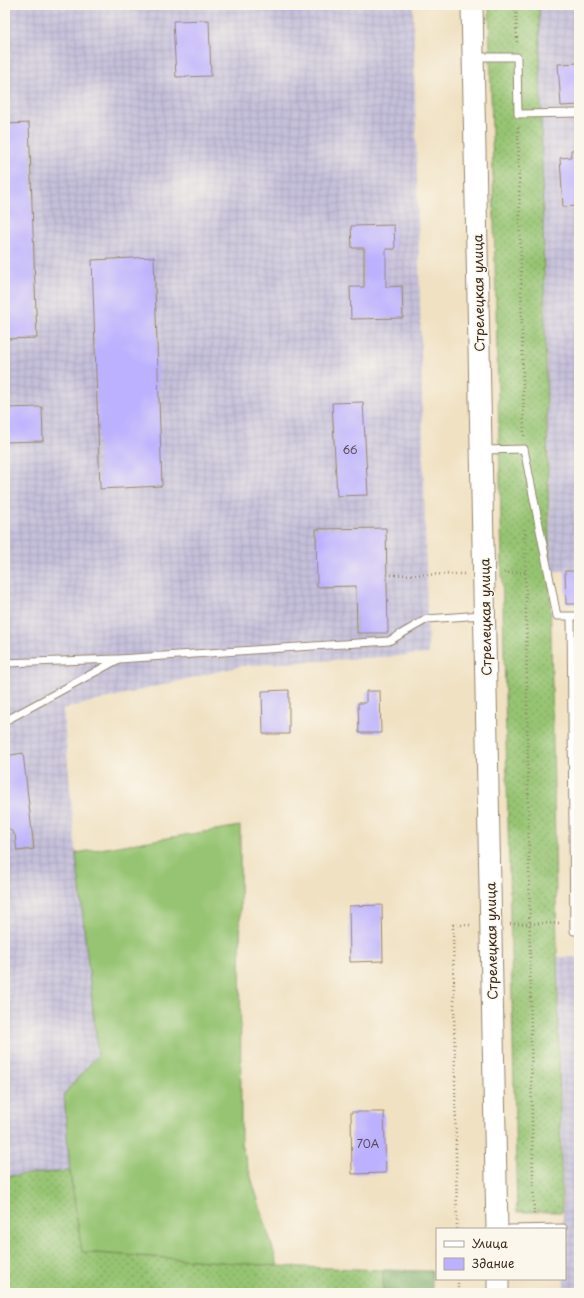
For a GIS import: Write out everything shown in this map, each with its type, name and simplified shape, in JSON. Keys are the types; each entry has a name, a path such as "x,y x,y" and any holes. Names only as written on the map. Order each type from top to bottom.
{"main road":[{"name":"Стрелецкая улица","path":"472,5 497,1228"},
{"path":"498,1280 498,1293"}],"lane":[{"path":"473,57 517,57 518,114 579,113"},
{"path":"481,450 524,449 557,616 579,616"},
{"path":"5,663 119,659 389,641 427,619 484,615"},
{"path":"571,616 574,931 579,931"},
{"path":"5,721 119,659"}],"path":[{"path":"516,5 517,57"},
{"path":"518,114 524,449"},
{"path":"525,526 532,1124 535,1228"},
{"path":"387,575 525,572"},
{"path":"458,1280 458,1293"}],"shaded area":[{"path":"5,5 413,5 428,654 241,666 63,709 76,853 98,1055 64,1094 70,1171 5,1176"},
{"path":"539,5 579,5 579,571 551,571"},
{"path":"558,957 579,957 579,1293 564,1293 564,1280 566,1280 566,1228 563,1228"}],"green space":[{"path":"489,5 539,5 562,1212 517,1212"},
{"path":"240,826 241,1144 278,1266 82,1252 70,1171 64,1094 98,1055 76,853"},
{"path":"70,1171 82,1252 278,1266 383,1270 383,1293 5,1293 5,1176"},
{"path":"383,1270 432,1271 432,1293 383,1293"}],"building":[{"path":"209,20 211,76 176,77 173,21"},
{"path":"579,63 579,105 561,106 558,64"},
{"path":"29,123 37,338 5,339 5,124"},
{"path":"579,149 579,206 563,207 560,158 571,157 571,150"},
{"path":"394,225 395,249 386,249 386,287 402,286 403,318 351,319 350,287 364,287 364,248 352,248 351,226"},
{"path":"154,257 162,486 100,489 92,260"},
{"path":"363,402 368,495 337,496 332,403"},
{"path":"42,407 43,441 5,442 5,408"},
{"path":"386,528 388,633 357,633 356,586 317,587 316,529"},
{"path":"565,571 579,571 579,604 566,604"},
{"path":"289,690 289,734 263,734 262,691"},
{"path":"366,691 380,691 381,733 359,733 358,703 366,703"},
{"path":"23,753 34,849 17,851 15,835 5,824 5,756"},
{"path":"382,905 383,961 350,962 349,906"},
{"path":"351,1112 384,1112 386,1173 352,1174"}]}
